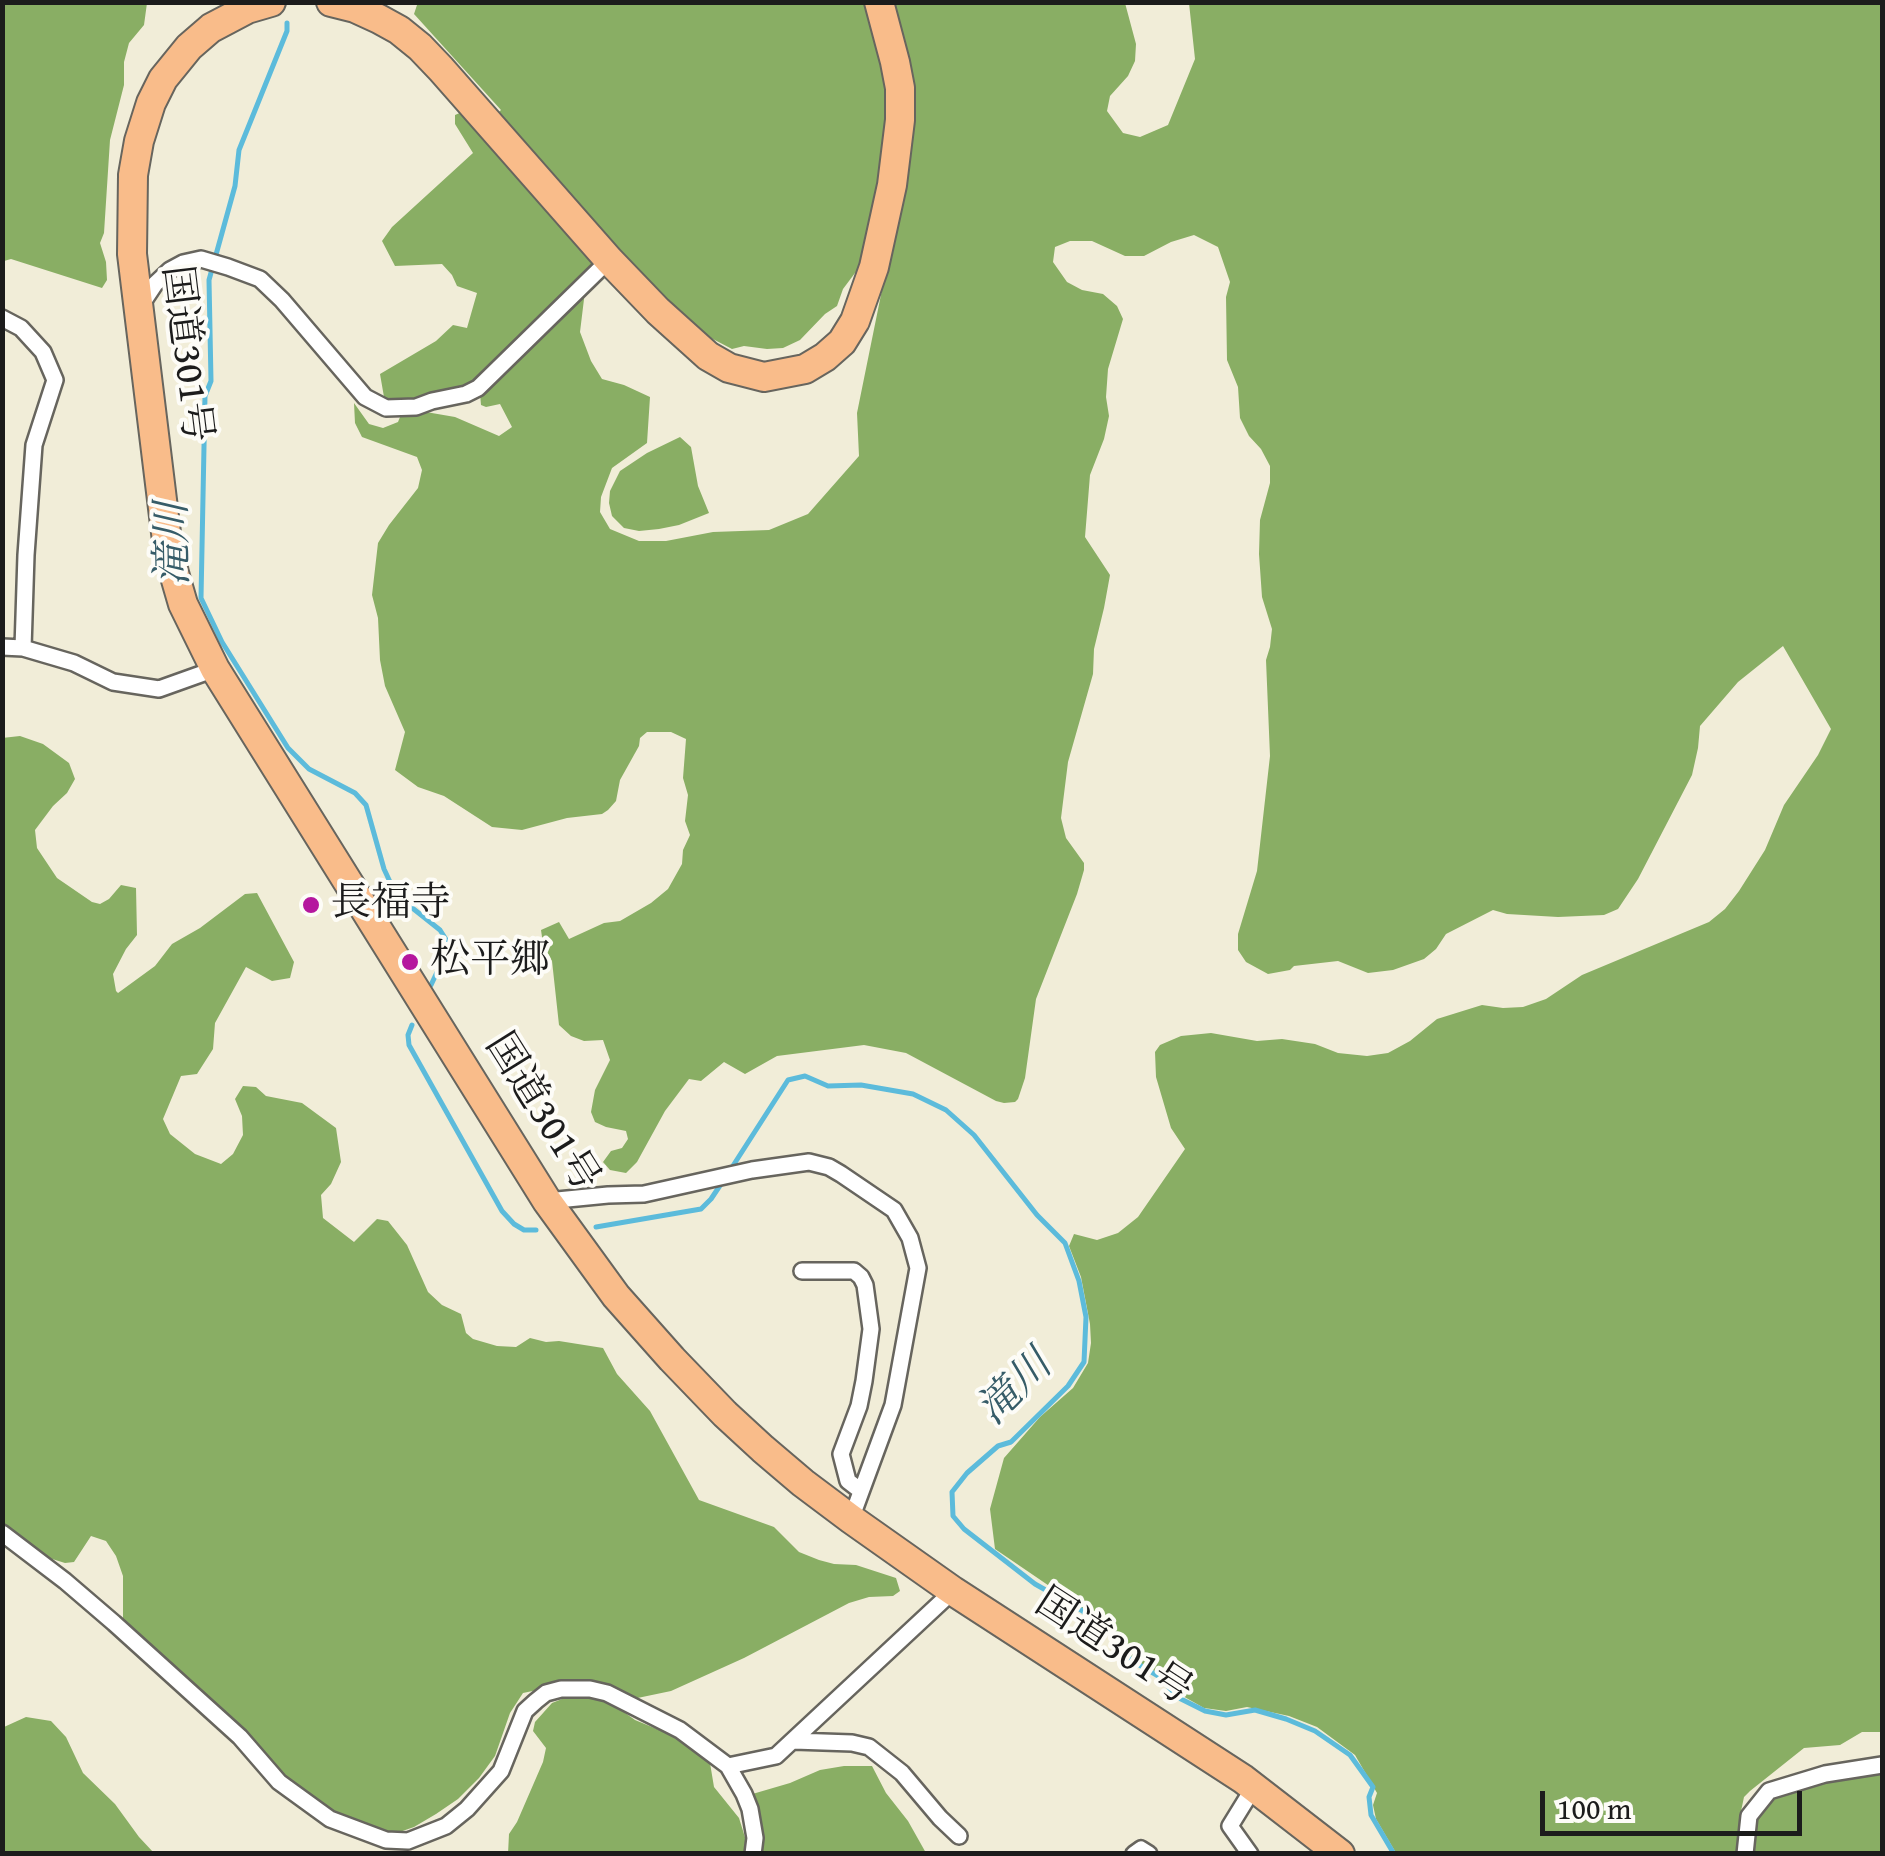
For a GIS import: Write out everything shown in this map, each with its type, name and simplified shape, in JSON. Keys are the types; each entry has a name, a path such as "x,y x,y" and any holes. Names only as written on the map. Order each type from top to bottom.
{"highway":[{"name":"国道301号","path":"271,2 229,9 189,47 163,79 139,140 133,175 132,254 167,541 193,628 216,669 547,1201 616,1296 698,1386 763,1449 850,1519 952,1591 1254,1787 1340,1854"},
{"path":"330,2 379,19 420,48 658,311 708,356 729,368 764,377 805,369 842,342 855,321 874,267 892,185 900,120 896,62 879,2"}],"street":[{"path":"138,309 170,270 192,260 214,263 260,280 282,300 365,397 386,408 416,407 472,392 608,260"},
{"path":"2,318 21,328 44,352 55,380 34,446 23,648"},
{"path":"2,647 23,648 74,663 112,682 159,689 216,669"},
{"path":"547,1201 644,1194 809,1162 840,1174 894,1210 910,1238 918,1268 894,1405 850,1519"},
{"path":"802,1271 854,1271 865,1286 871,1329 866,1364 859,1406 841,1454 848,1481 861,1491"},
{"path":"2,1533 128,1636 240,1737 279,1782 330,1819 386,1840 408,1841 446,1826 501,1771 525,1711 546,1693 561,1688 590,1690 607,1694 680,1730 728,1766 750,1809 754,1854"},
{"path":"728,1766 776,1756 952,1591"},
{"path":"794,1741 852,1742 869,1747 902,1773 959,1836"},
{"path":"1745,1854 1748,1816 1769,1791 1826,1774 1882,1765"},
{"path":"1250,1854 1230,1826 1254,1787"},
{"path":"1134,1854 1141,1849 1149,1854"}],"green space":[{"path":"3,2 147,3 144,25 129,43 124,85 110,140 104,233 100,243 107,280 102,288 11,259 3,264"},
{"path":"418,2 866,3 885,62 889,125 864,261 843,289 837,306 800,340 783,348 732,349 709,337 646,280 497,114 501,110 414,14"},
{"path":"893,3 1125,3 1136,44 1135,61 1128,76 1110,96 1107,111 1123,133 1140,137 1168,125 1195,59 1189,3 1882,3 1882,1732 1862,1732 1840,1745 1804,1748 1750,1791 1744,1797 1740,1816 1739,1853 1396,1853 1376,1819 1373,1805 1377,1793 1355,1755 1317,1727 1289,1716 1247,1707 1226,1711 1204,1708 1174,1691 1162,1675 1132,1659 1108,1626 995,1549 990,1509 1004,1458 1040,1417 1073,1388 1088,1363 1090,1324 1081,1277 1069,1246 1074,1234 1097,1240 1118,1233 1138,1217 1185,1149 1171,1128 1156,1077 1155,1052 1160,1045 1181,1036 1211,1033 1257,1041 1282,1039 1315,1044 1338,1053 1388,1053 1437,1019 1482,1005 1523,1007 1546,999 1582,975 1709,922 1739,891 1765,850 1784,805 1831,729 1783,646 1738,682 1700,726 1692,775 1638,879 1618,909 1604,915 1558,917 1493,910 1446,934 1424,959 1393,970 1368,973 1338,961 1294,966 1268,974 1246,962 1238,950 1238,934 1257,871 1270,756 1266,660 1272,629 1262,597 1259,554 1260,520 1270,483 1270,466 1240,418 1238,387 1227,360 1226,297 1230,282 1218,247 1194,235 1144,256 1125,256 1092,241 1070,241 1055,247 1053,262 1067,282 1103,294 1117,306 1123,319 1108,369 1109,416 1090,475 1085,537 1110,575 1094,649 1093,674 1068,762 1061,818 1066,838 1084,863 1084,870 1036,999 1025,1078 1015,1102 996,1101 906,1053 864,1045 777,1056 745,1074 724,1062 701,1081 689,1079 665,1111 637,1162 626,1173 610,1170 603,1162 611,1151 622,1148 628,1139 626,1131 595,1122 591,1112 595,1090 610,1060 603,1040 584,1041 559,1025 552,961 541,930 559,922 569,939 604,923 620,921 668,889 682,864 690,835 685,821 688,795 683,778 686,739 671,732 647,732 640,738 620,780 616,801 608,810 522,830 492,827 444,796 418,787 395,770 405,732 385,686 372,595 378,543 418,488 422,470 417,457 362,437 355,423 354,403 369,424 383,428 398,422 402,412 426,412 455,417 499,436 512,427 500,404 481,405 480,393 585,291 580,332 602,379 650,397 647,443 612,468 601,497 600,512 610,529 639,541 666,541 713,532 769,530 808,514 859,456 857,413 900,201 911,79"},
{"path":"462,112 598,266 476,384 420,400 390,400 384,397 380,374 436,341 453,325 467,328 477,293 457,286 442,264 395,266 382,241 392,227 473,153 455,124 455,115"},
{"path":"680,437 691,447 698,486 709,513 659,529 624,528 612,516 609,503 620,471"},
{"path":"20,736 43,744 69,763 75,779 35,830 37,848 57,878 100,904 121,885 136,888 137,935 113,974 118,993 155,966 172,944 245,894 257,893 294,962 290,978 272,981 246,967 215,1023 213,1049 197,1074 181,1076 163,1119 170,1134 195,1154 221,1164 233,1154 243,1135 242,1116 235,1099 243,1086 256,1087 266,1096 302,1103 336,1128 341,1162 321,1195 323,1218 354,1242 377,1219 388,1221 407,1245 428,1292 442,1305 461,1314 466,1333 473,1339 497,1346 516,1347 530,1338 603,1348 617,1374 650,1411 699,1500 774,1527 799,1552 819,1560 856,1565 896,1578 900,1591 893,1596 849,1603 671,1691 628,1700 566,1684 523,1693 510,1713 495,1756 479,1778 436,1814 391,1835 336,1815 304,1796 123,1625 123,1576 106,1541 91,1536 74,1562 65,1563 36,1554 3,1529 2,738"},
{"path":"567,1697 610,1702 635,1720 697,1750 710,1763 714,1787 739,1818 747,1854 508,1854 509,1834 546,1748 533,1731 535,1722 552,1703"},
{"path":"26,1717 51,1721 66,1737 83,1773 115,1804 154,1853 3,1853 3,1730"},
{"path":"872,1766 926,1853 758,1853 749,1795 820,1770"},
{"path":"1882,1769 1882,1853 1750,1854 1755,1817 1779,1791"}],"waterway":[{"name":"滝川","path":"287,23 239,150 235,186 209,280 211,381 205,396 201,598 222,642 288,748 309,769 355,793 366,805 391,884 401,899 440,930 447,941 447,951 431,985"},
{"name":"滝川","path":"412,1025 409,1045 502,1211 524,1230 536,1230"},
{"name":"滝川","path":"729,1172 788,1080 805,1076 828,1086 861,1085 913,1094 946,1110 974,1135 1037,1215 1065,1243 1079,1281 1086,1317 1084,1362 1068,1386 1011,1442 998,1446 967,1473 952,1492 953,1516 1035,1584 1112,1632 1125,1654 1160,1677 1177,1697 1205,1711 1226,1715 1255,1710 1286,1719 1315,1731 1350,1755 1373,1787 1369,1797 1371,1815 1394,1854"},
{"name":"滝川","path":"596,1227 701,1209 723,1181"}],"place":[{"name":"長福寺","path":"311,905"},
{"name":"松平郷","path":"410,962"}]}
